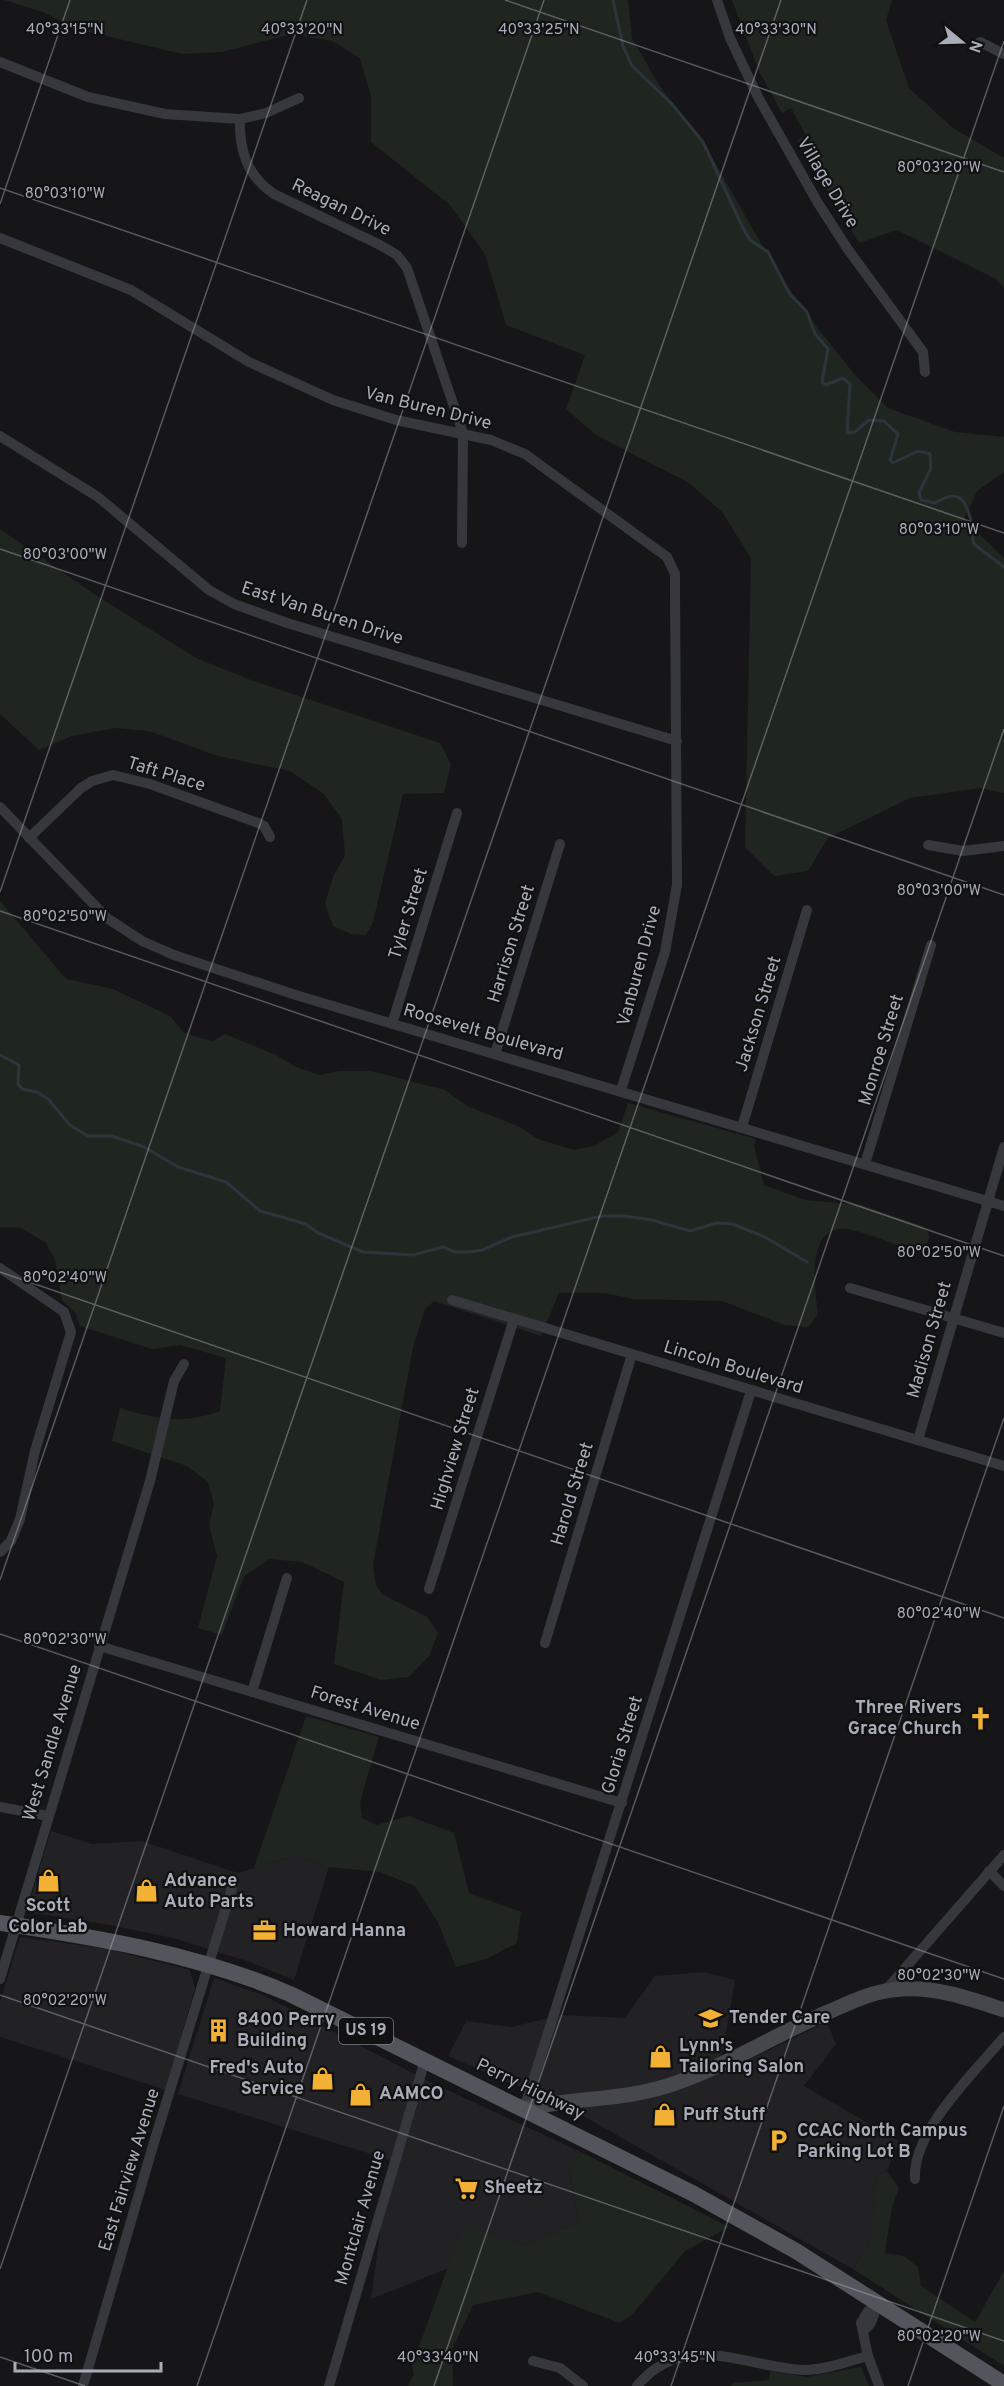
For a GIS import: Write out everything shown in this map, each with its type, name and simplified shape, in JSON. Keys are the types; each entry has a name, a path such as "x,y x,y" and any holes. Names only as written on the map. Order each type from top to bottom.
{"main road":[{"name":"Perry Highway","path":"8,1924 137,1945 210,1964 290,1994 732,2214 1004,2384"}],"street":[{"name":"Village Drive","path":"717,0 730,38 758,97 830,222 923,352 925,372"},
{"path":"980,42 1004,54"},
{"path":"0,62 88,97 130,108 201,118 240,118 266,113 299,98"},
{"name":"Reagan Drive","path":"240,118 241,145 247,165 267,189 380,245 402,260 417,295 463,433 462,543"},
{"name":"Van Buren Drive","path":"0,238 131,290 212,340 290,382 374,414 463,433 503,444 525,453 651,543 672,564 675,590 677,741"},
{"name":"East Van Buren Drive","path":"0,436 98,497 195,581 234,604 287,623 677,741"},
{"name":"Vanburen Drive","path":"621,1090 665,952 674,907 678,868 677,741"},
{"name":"Taft Place","path":"30,838 81,788 92,781 113,775 150,784 258,823 264,826 270,837"},
{"name":"Roosevelt Boulevard","path":"0,807 107,918 142,941 174,955 392,1024 621,1090 1004,1206"},
{"name":"Tyler Street","path":"392,1024 457,813"},
{"name":"Harrison Street","path":"495,1054 560,844"},
{"path":"928,845 963,851 1004,846"},
{"name":"Jackson Street","path":"742,1127 807,910"},
{"name":"Monroe Street","path":"865,1164 931,945"},
{"name":"Madison Street","path":"918,1440 1004,1146"},
{"path":"0,1268 64,1312 71,1332 69,1345 34,1451 20,1519 11,1541 0,1552"},
{"path":"850,1288 1004,1333"},
{"name":"Lincoln Boulevard","path":"452,1300 1004,1466"},
{"name":"Highview Street","path":"429,1589 514,1319"},
{"name":"Harold Street","path":"545,1643 632,1354"},
{"name":"West Sandle Avenue","path":"0,1979 8,1924 48,1816 150,1481 174,1381 184,1365"},
{"name":"Gloria Street","path":"524,2109 751,1391"},
{"path":"252,1692 287,1578"},
{"name":"Forest Avenue","path":"99,1646 622,1803"},
{"path":"0,1807 48,1816"},
{"path":"890,1990 1004,1855"},
{"path":"989,1871 1004,1886"},
{"name":"East Fairview Avenue","path":"83,2386 232,1888"},
{"path":"524,2109 557,2102 623,2097 666,2086 707,2070 824,2014 890,1990 914,1989 954,1994 1004,2010"},
{"path":"915,2179 918,2153 929,2130 1004,2037"},
{"name":"Montclair Avenue","path":"329,2386 425,2060"},
{"path":"877,2305 869,2327 863,2330 868,2356 879,2386"},
{"path":"638,2386 666,2362 692,2354 806,2370 868,2356"},
{"path":"533,2361 560,2368 583,2386"}],"shaded area":[{"path":"4,0 628,0 632,38 659,85 703,142 774,266 809,317 855,375 888,408 955,432 1004,437 1004,472 977,491 964,519 1004,558 1004,793 981,788 910,798 828,838 808,871 774,876 745,847 751,558 722,512 689,483 596,435 566,409 585,355 506,325 485,254 450,205 371,142 371,97 360,58 332,41 291,34 222,52 182,54 77,29 43,12"},
{"path":"732,0 892,0 886,20 909,88 953,128 1004,158 1004,288 996,279 897,230 859,243 797,140 806,136 791,108 782,113 760,73"},
{"path":"0,529 94,594 196,658 251,680 440,743 451,764 444,793 403,794 373,922 366,935 351,934 333,926 325,904 333,877 345,855 342,819 324,794 290,771 218,756 149,731 115,728 72,736 39,750 0,714"},
{"path":"0,901 66,979 113,989 170,1016 184,1033 212,1041 225,1034 276,1055 296,1067 320,1075 339,1071 371,1071 445,1090 467,1106 520,1127 538,1139 574,1150 594,1146 618,1132 628,1103 756,1139 754,1146 764,1185 805,1200 862,1205 922,1226 929,1234 928,1243 913,1250 846,1229 833,1231 824,1237 818,1248 816,1261 815,1290 818,1314 808,1327 785,1325 722,1301 634,1299 604,1293 559,1293 541,1336 434,1301 425,1309 413,1347 373,1565 376,1585 382,1594 427,1617 438,1633 429,1656 409,1677 381,1680 334,1664 344,1582 302,1562 270,1559 244,1576 222,1635 198,1628 217,1556 209,1525 214,1504 208,1482 187,1466 112,1441 120,1408 170,1419 194,1418 220,1411 226,1358 180,1345 152,1349 80,1326 76,1314 62,1300 55,1259 45,1242 21,1228 0,1227"},
{"path":"306,1716 379,1737 360,1802 362,1818 376,1825 409,1816 454,1833 469,1893 521,1912 517,1943 486,1959 456,1967 438,1923 415,1886 380,1872 329,1867 296,1855 254,1868"},
{"path":"51,1831 92,1844 142,1841 238,1873 296,1855 329,1867 294,1980 250,1962 173,1938 33,1913 28,1906"},
{"path":"20,1937 108,1949 190,1970 195,1988 166,2090 0,2037 0,2002"},
{"path":"704,1972 735,1980 719,2074 827,2022 836,2044 804,2086 899,2141 887,2171 880,2174 871,2194 875,2198 874,2230 871,2241 853,2269 539,2091 515,2085 448,2056 466,2021 511,2027 562,2015 625,2018 655,1976"},
{"path":"214,1978 263,1995 430,2082 583,2153 569,2168 579,2221 526,2246 472,2228 460,2233 449,2268 371,2299 390,2160 178,2094"},
{"path":"583,2153 729,2227 685,2251 633,2314 620,2323 538,2292 473,2305 452,2349 453,2386 408,2386 414,2374 412,2366 460,2233 472,2228 526,2246 579,2221 569,2167"},
{"path":"887,2171 899,2188 892,2207 885,2253 904,2256 918,2267 921,2286 975,2322 1004,2271 1004,2366 853,2269 871,2241 875,2198 871,2194 880,2174"},
{"path":"861,2367 869,2386 731,2386 734,2383 769,2380 770,2371 807,2377"}],"waterway":[{"path":"613,0 623,46 632,66 672,104 703,142 750,240 768,252 789,293 807,312 815,334 828,349 822,382 826,385 843,378 850,384 847,433 855,432 869,420 884,421 898,434 890,460 893,463 918,451 930,454 931,468 919,493 921,500 935,503 950,496 960,498 970,516 974,544 1004,567"},
{"path":"0,1055 19,1065 18,1084 22,1089 37,1092 48,1099 70,1125 88,1136 112,1136 144,1147 178,1167 226,1182 260,1211 306,1224 318,1233 363,1252 413,1255 443,1247 455,1252 469,1252 482,1250 512,1237 602,1216 625,1216 652,1220 690,1231 717,1223 733,1224 765,1237 807,1262"}],"place":[{"name":"Three Rivers Grace Church","path":"980,1718"},
{"name":"Scott Color Lab","path":"48,1880"},
{"name":"Advance Auto Parts","path":"146,1891"},
{"name":"Howard Hanna","path":"265,1931"},
{"name":"Tender Care","path":"711,2018"},
{"name":"8400 Perry Building","path":"219,2030"},
{"name":"Lynn's Tailoring Salon","path":"661,2056"},
{"name":"Fred's Auto Service","path":"322,2078"},
{"name":"AAMCO","path":"361,2094"},
{"name":"Puff Stuff","path":"665,2115"},
{"name":"CCAC North Campus Parking Lot B","path":"779,2141"},
{"name":"Sheetz","path":"466,2188"}]}
